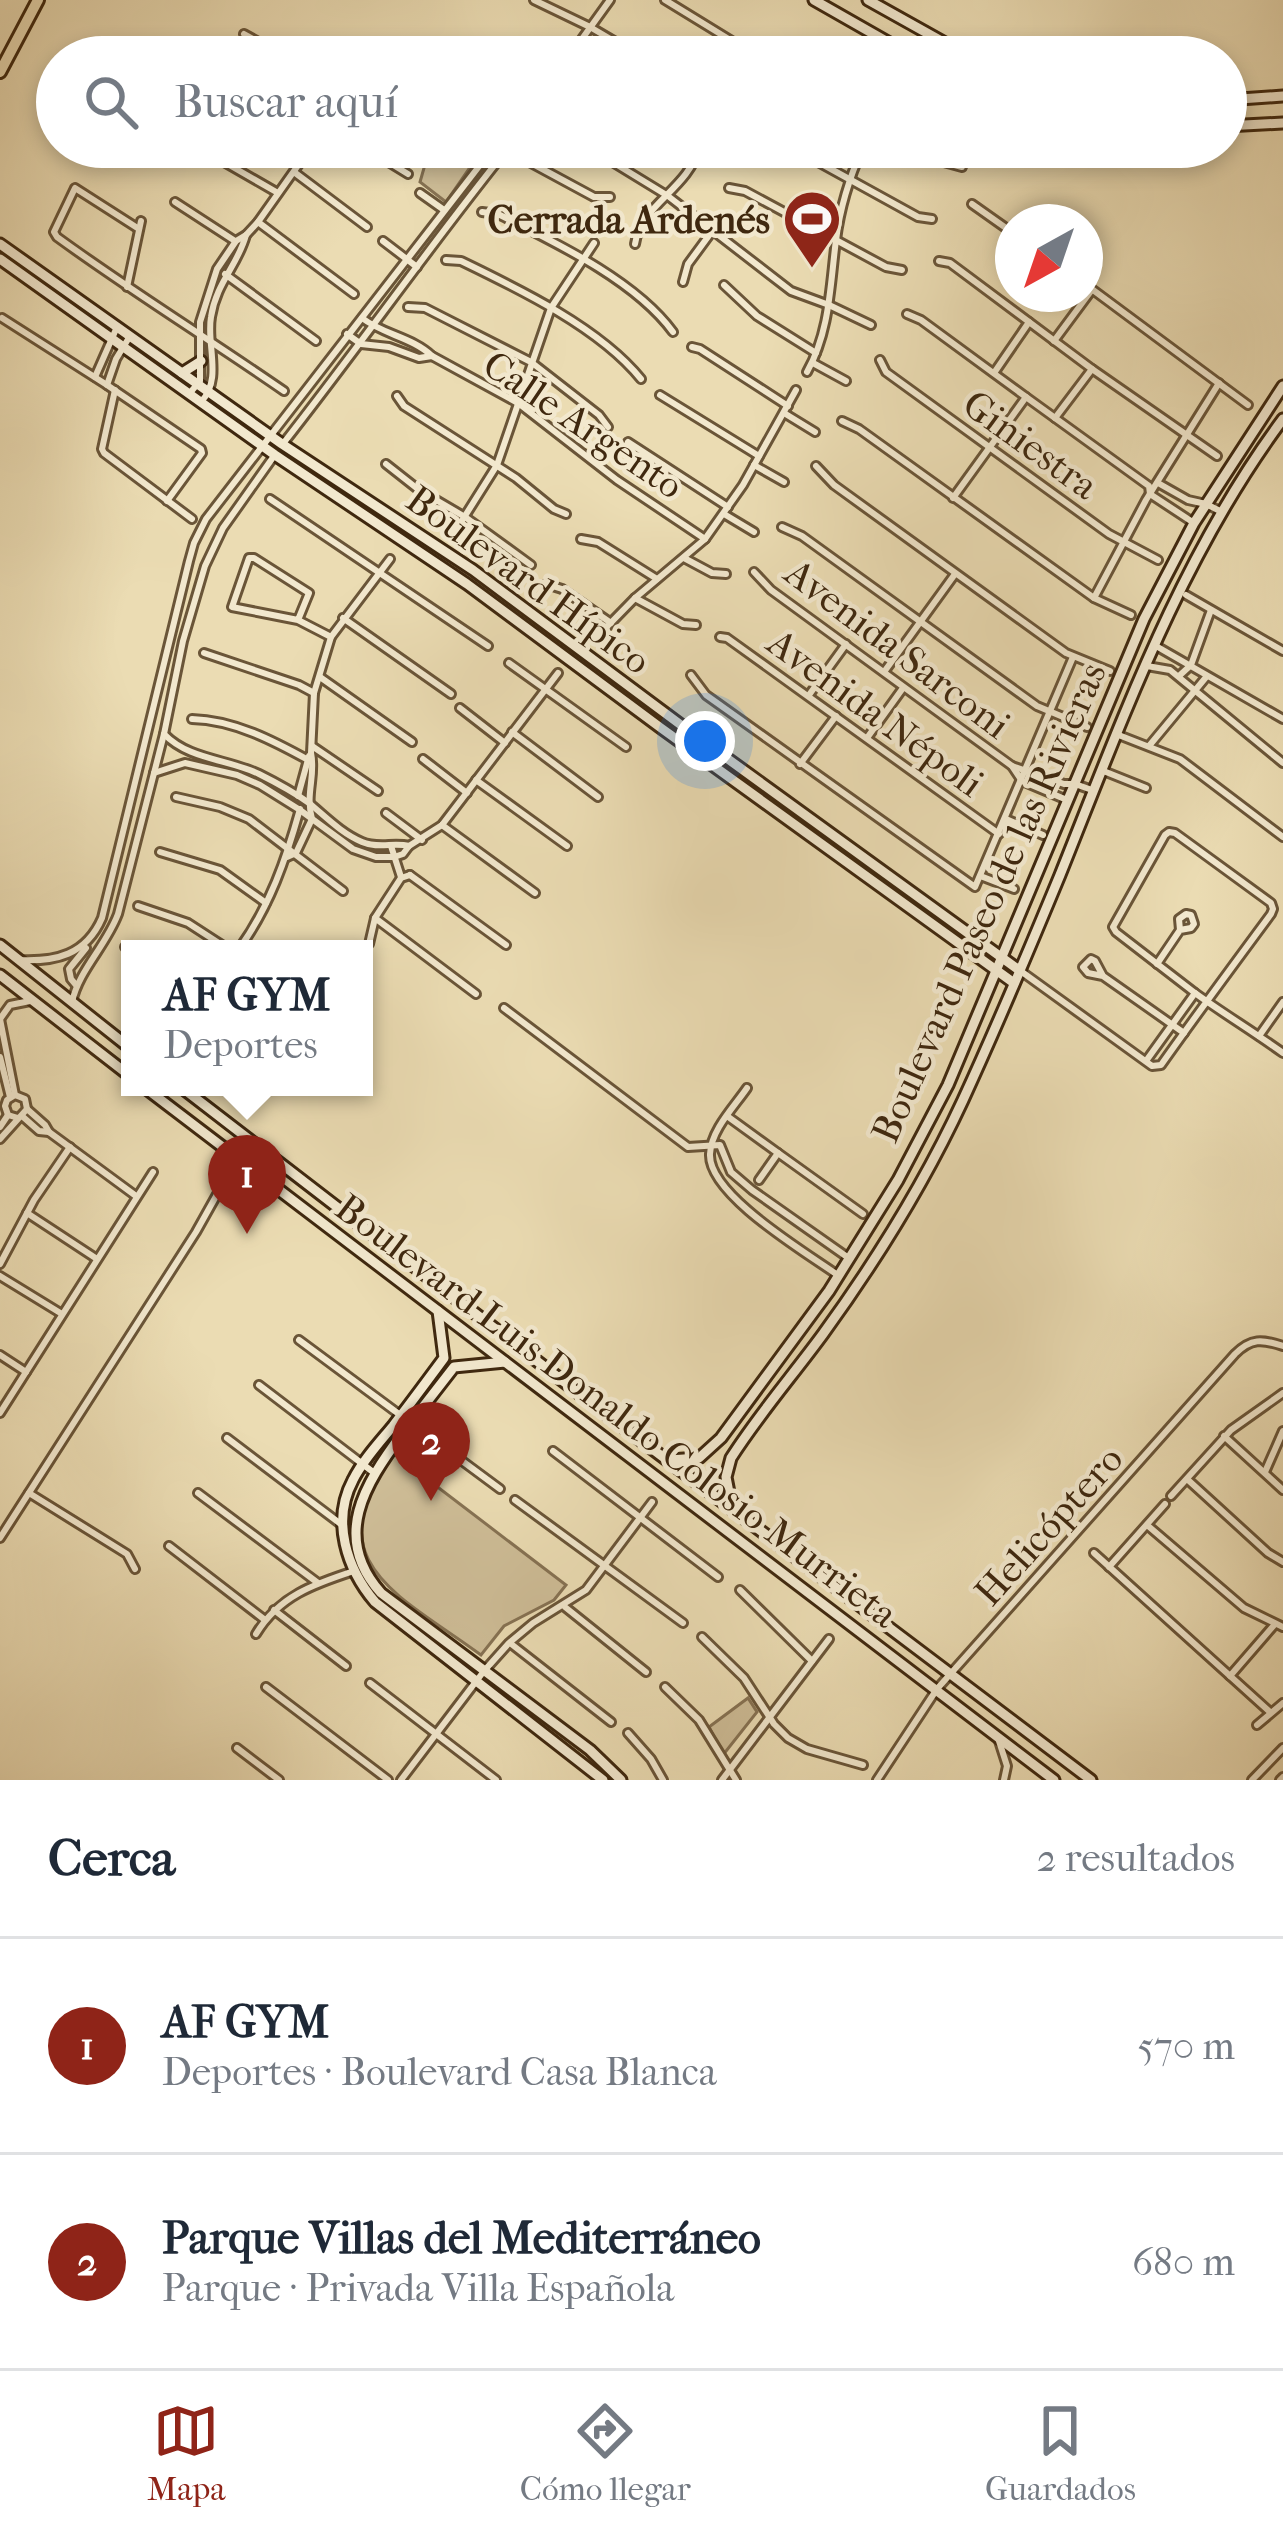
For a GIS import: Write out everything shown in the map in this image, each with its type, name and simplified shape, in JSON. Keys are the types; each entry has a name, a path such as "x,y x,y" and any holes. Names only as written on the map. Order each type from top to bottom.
{"main road":[{"path":"0,72 38,0"}],"street":[{"path":"534,0 605,36"},
{"path":"584,36 610,0"},
{"path":"665,0 724,36"},
{"path":"814,0 876,36"},
{"path":"868,0 933,36"},
{"path":"869,32 883,8"},
{"path":"244,34 248,36"},
{"path":"1247,99 1283,96"},
{"path":"1247,125 1283,123"},
{"path":"235,168 278,193"},
{"path":"201,402 210,393 200,333 206,298 297,168"},
{"path":"398,168 408,174"},
{"path":"72,1002 76,985 111,932 164,734 182,641 213,547 282,445 492,168"},
{"path":"544,168 595,196 610,197"},
{"path":"622,168 668,196 791,291 871,325"},
{"path":"635,244 637,230 689,168"},
{"path":"829,168 918,217 932,219"},
{"path":"807,372 829,305 836,240 855,168"},
{"path":"76,985 69,969 86,948 106,908 194,543 219,498 475,170 484,178"},
{"path":"294,172 367,226"},
{"path":"127,286 140,225 73,188 54,232 57,237 127,286 284,391"},
{"path":"729,188 745,191 886,266 902,270"},
{"path":"420,193 444,210"},
{"path":"176,202 240,244"},
{"path":"972,204 995,220"},
{"path":"482,212 498,214 582,258 658,314 673,332"},
{"path":"258,222 354,295"},
{"path":"683,281 688,265 713,230"},
{"path":"383,241 417,267"},
{"path":"453,535 496,465 551,308 594,243"},
{"name":"Boulevard Hípico","path":"0,244 117,328 189,394 439,565 1014,982"},
{"name":"Boulevard Hípico","path":"0,259 112,339 126,341 182,373 473,570 1019,970"},
{"path":"446,260 461,261 551,308 624,361 640,379"},
{"path":"939,261 950,263 1217,456"},
{"path":"189,394 199,385 206,361 221,272"},
{"path":"221,272 316,341"},
{"path":"389,281 400,290"},
{"path":"724,285 757,316 816,352"},
{"path":"1103,297 1247,405"},
{"path":"408,307 425,308 531,362 599,415 608,428"},
{"path":"1054,341 1073,312"},
{"path":"907,314 1152,487 1194,523"},
{"path":"2,318 202,451 167,501"},
{"name":"Calle Argento","path":"361,318 421,346 518,403 617,480 705,538"},
{"path":"994,373 1029,322"},
{"path":"95,377 117,328"},
{"path":"347,334 362,344"},
{"path":"126,341 111,387 102,449 192,519"},
{"name":"Calle Argento","path":"362,344 419,358 432,356"},
{"path":"692,347 815,432"},
{"name":"Giniestra","path":"880,360 886,372 989,447 1123,542 1158,560"},
{"path":"182,373 206,361"},
{"path":"812,363 846,382"},
{"path":"1055,418 1092,369"},
{"path":"1094,598 1152,487 1219,383"},
{"name":"Boulevard Paseo de las Rivieras","path":"669,1460 700,1458 709,1452 850,1259 898,1180 948,1085 1156,593 1194,523 1283,386"},
{"path":"596,638 634,598 705,538 726,511 796,390"},
{"path":"660,395 784,482"},
{"path":"397,396 404,406 566,514"},
{"path":"953,498 1026,397"},
{"name":"Boulevard Paseo de las Rivieras","path":"732,1508 726,1478 731,1457 882,1247 962,1103 1174,601 1223,512 1283,419"},
{"path":"842,421 1094,598 1131,615"},
{"path":"628,442 754,532"},
{"path":"386,464 531,565"},
{"path":"816,466 834,485 1073,657 1110,671"},
{"path":"1152,487 1223,512"},
{"path":"270,499 488,646"},
{"path":"782,527 802,536 1050,712 1087,728"},
{"path":"581,539 598,542 657,579"},
{"path":"298,620 309,592 249,558 232,607 298,620 331,637"},
{"path":"685,558 712,574 726,574"},
{"path":"244,940 312,819 308,802 314,693 331,637 390,559"},
{"name":"Avenida Sarconi","path":"754,572 766,586 1012,766 1022,781 1067,800"},
{"path":"884,672 955,574"},
{"path":"546,584 562,589 611,623"},
{"path":"1156,593 1174,601"},
{"path":"1186,595 1283,651"},
{"path":"634,598 696,626"},
{"path":"1178,677 1191,665 1211,610"},
{"path":"343,618 451,694"},
{"name":"Avenida Népoli","path":"720,637 1000,834"},
{"path":"170,638 182,641"},
{"path":"562,653 569,643"},
{"path":"808,696 846,644"},
{"path":"1155,645 1283,719"},
{"path":"204,653 314,693"},
{"path":"1167,668 1174,656"},
{"path":"691,675 706,695 973,887 980,881 1073,657"},
{"path":"509,664 626,747"},
{"path":"1145,666 1167,668 1283,764"},
{"path":"164,734 184,750 248,769 308,802 359,841 401,847 442,825 558,673"},
{"path":"1149,746 1208,676"},
{"path":"320,677 412,742"},
{"path":"867,738 904,687"},
{"path":"460,708 505,742"},
{"path":"800,764 836,716"},
{"path":"192,719 262,735 378,791"},
{"path":"512,732 598,797"},
{"path":"1116,734 1180,759 1283,837"},
{"path":"288,847 311,755"},
{"path":"423,759 466,793"},
{"path":"154,773 194,763 248,779 300,809 353,849 394,857"},
{"name":"Avenida Sarconi","path":"1012,766 1092,790"},
{"path":"1101,770 1146,788"},
{"path":"476,780 567,847"},
{"path":"136,782 151,787"},
{"path":"176,797 248,819 343,891"},
{"path":"386,813 422,839"},
{"name":"Avenida Népoli","path":"1006,819 1043,835"},
{"path":"442,825 535,893"},
{"path":"1019,970 1157,1067 1184,1033 1207,1001 1273,909 1175,833 1165,835 1113,927 1195,993 1207,1001 1283,1053"},
{"path":"394,857 401,847"},
{"path":"401,847 410,875 506,945"},
{"path":"160,852 220,870 266,903"},
{"path":"394,857 401,878"},
{"path":"370,940 375,918 401,878 410,875"},
{"path":"980,881 1014,889"},
{"path":"138,905 188,923 214,940"},
{"path":"375,918 476,994"},
{"path":"99,926 111,932"},
{"path":"1157,964 1180,930"},
{"path":"18,959 61,956 86,944"},
{"path":"0,945 121,1041"},
{"path":"0,975 121,1069"},
{"path":"1103,976 1184,1033"},
{"path":"1146,1061 1195,993"},
{"path":"33,1001 10,1005 0,1019 13,1096 5,1106 45,1124 49,1132 137,1197"},
{"path":"1258,1036 1283,1002"},
{"path":"504,1008 688,1147 720,1145 731,1172 850,1259"},
{"path":"0,1058 13,1096"},
{"path":"747,1088 712,1145 713,1170 721,1186 741,1205 838,1276"},
{"path":"0,1138 25,1099 13,1096"},
{"name":"Boulevard Luis Donaldo Colosio Murrieta","path":"155,1096 1054,1780"},
{"name":"Boulevard Luis Donaldo Colosio Murrieta","path":"193,1096 1091,1780"},
{"path":"0,1126 19,1115"},
{"path":"727,1116 863,1214"},
{"path":"0,1538 196,1232 248,1139"},
{"path":"0,1264 70,1148"},
{"path":"758,1180 778,1153"},
{"path":"0,1413 153,1172"},
{"path":"27,1213 97,1259"},
{"path":"0,1276 62,1314"},
{"path":"438,1311 444,1358 362,1496 356,1527 359,1569 376,1603 603,1780"},
{"path":"299,1340 500,1489"},
{"name":"Helicóptero","path":"877,1780 937,1689 1235,1354 1253,1341 1283,1346"},
{"path":"0,1355 26,1372"},
{"path":"444,1358 454,1367"},
{"path":"430,1387 454,1367 505,1362"},
{"path":"259,1385 374,1472"},
{"path":"1171,1496 1224,1436 1283,1393"},
{"path":"586,1424 598,1408"},
{"path":"406,1419 363,1464 347,1493 342,1525 348,1558 381,1593 590,1750 621,1780"},
{"path":"1265,1472 1283,1431"},
{"path":"1224,1436 1283,1490"},
{"path":"227,1438 342,1525"},
{"path":"553,1451 718,1577"},
{"path":"1187,1479 1283,1562"},
{"path":"29,1492 127,1554 135,1569"},
{"path":"198,1493 318,1583"},
{"path":"515,1500 683,1623"},
{"path":"401,1780 509,1643 586,1590 652,1502"},
{"path":"1109,1567 1165,1504"},
{"path":"1147,1525 1244,1608 1279,1625 1230,1676"},
{"path":"169,1546 265,1620"},
{"path":"1094,1553 1270,1712"},
{"path":"256,1634 274,1610 296,1593 359,1569"},
{"path":"740,1590 812,1661"},
{"path":"564,1606 646,1672"},
{"path":"274,1610 346,1666"},
{"path":"702,1637 735,1668 774,1724 797,1745 863,1765"},
{"path":"722,1780 829,1639"},
{"path":"509,1643 611,1722"},
{"path":"370,1683 496,1780"},
{"path":"266,1687 388,1780"},
{"path":"665,1687 699,1720 736,1780"},
{"path":"1256,1725 1283,1703"},
{"path":"628,1732 663,1780"},
{"path":"998,1737 1007,1766 1004,1780"},
{"path":"237,1748 279,1780"},
{"path":"1252,1780 1283,1748"}],"shaded area":[{"path":"424,168 469,168 446,202 420,182"},
{"path":"393,1453 566,1585 554,1600 504,1626 481,1655 396,1594 364,1549 362,1523 370,1491"},
{"path":"748,1698 757,1712 723,1755 709,1727"}],"place":[{"name":"Cerrada Ardenés","path":"812,270"},
{"name":"AF GYM","path":"247,1234"},
{"name":"Parque Villas del Mediterráneo","path":"431,1501"}]}
